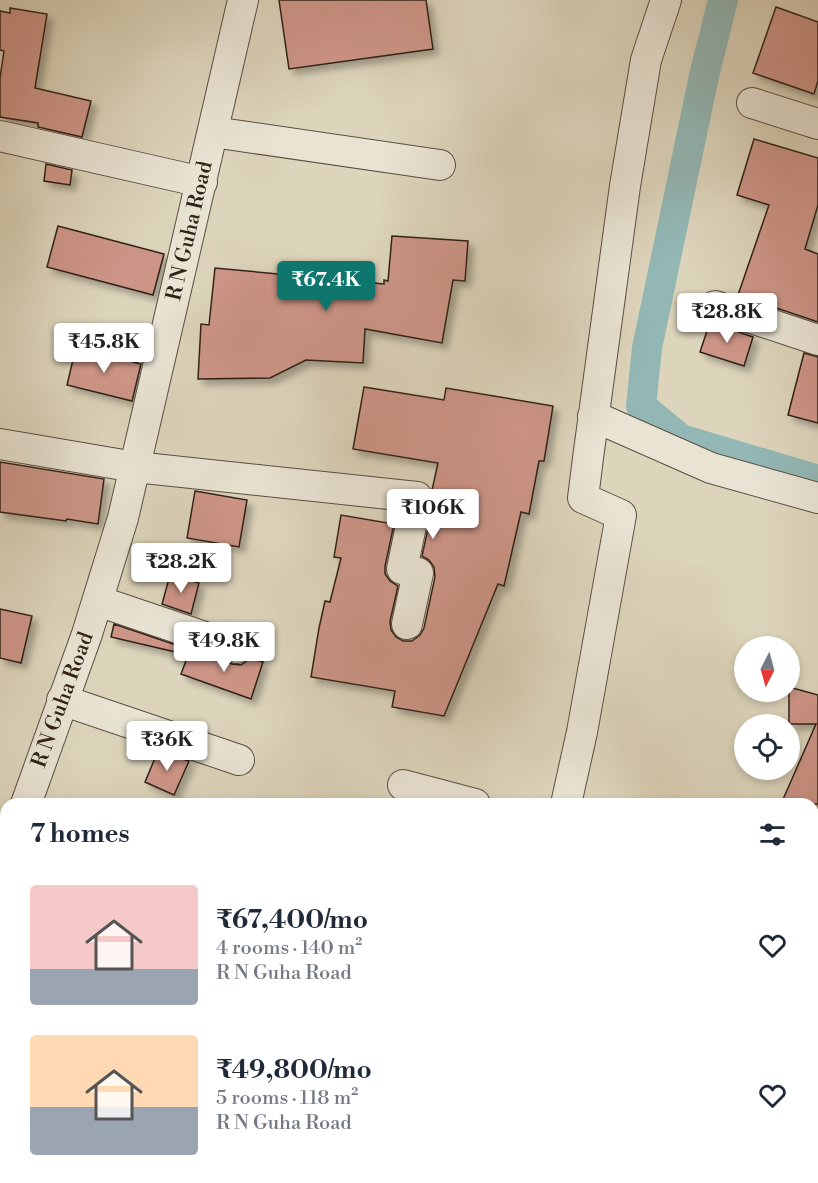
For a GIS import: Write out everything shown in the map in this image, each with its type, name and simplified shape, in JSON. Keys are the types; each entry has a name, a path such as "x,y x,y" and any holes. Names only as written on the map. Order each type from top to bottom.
{"street":[{"name":"R N Guha Road","path":"28,798 98,601 123,518 243,0"},
{"path":"567,798 582,732 621,515 583,498 593,416 625,186 646,60 666,0"},
{"path":"752,103 818,124"},
{"path":"213,132 440,165"},
{"path":"0,136 202,182"},
{"path":"715,306 818,340"},
{"path":"593,416 711,468 818,498"},
{"path":"0,444 135,467 417,497 402,569 418,573 407,624"},
{"path":"98,601 237,648"},
{"path":"62,700 239,760"},
{"path":"403,785 452,798"}],"building":[{"path":"279,0 426,0 433,49 289,69"},
{"path":"776,7 818,22 818,81 814,94 753,73"},
{"path":"10,8 47,14 35,88 91,101 82,137 38,127 38,123 0,117 0,78 4,51 0,50 0,11 10,13"},
{"path":"754,139 818,158 818,205 805,249 818,254 818,322 738,295 769,205 737,195"},
{"path":"46,164 72,170 70,185 44,181"},
{"path":"58,226 164,254 153,295 47,267"},
{"path":"392,236 468,241 465,281 453,280 442,343 365,329 363,363 306,360 270,378 198,379 201,324 209,325 215,268 384,284 384,280 388,281"},
{"path":"710,322 753,337 744,366 700,352"},
{"path":"76,347 141,364 132,401 67,385"},
{"path":"804,353 818,357 818,423 788,415"},
{"path":"364,387 444,400 446,388 553,406 544,461 539,461 529,514 521,512 504,586 498,584 444,716 392,707 395,691 311,677 325,601 330,602 341,558 334,557 341,515 394,524 385,574 398,586 390,621 391,630 396,637 403,641 412,641 420,635 424,628 435,577 434,567 422,556 434,501 432,490 438,463 353,449"},
{"path":"0,462 104,479 98,524 0,512"},
{"path":"195,491 247,500 239,547 187,538"},
{"path":"170,575 199,583 191,614 162,604"},
{"path":"0,609 32,616 21,663 0,658"},
{"path":"114,624 182,647 180,653 111,637"},
{"path":"190,650 232,664 241,665 251,658 263,662 251,699 181,674"},
{"path":"800,690 818,695 818,798 784,798 792,780 800,780 800,761 816,724 800,724 800,714 789,714 789,702 800,702"},
{"path":"158,751 189,761 174,795 145,782"}],"waterway":[{"path":"723,0 704,76 647,348 641,406 681,439 818,480"}]}
